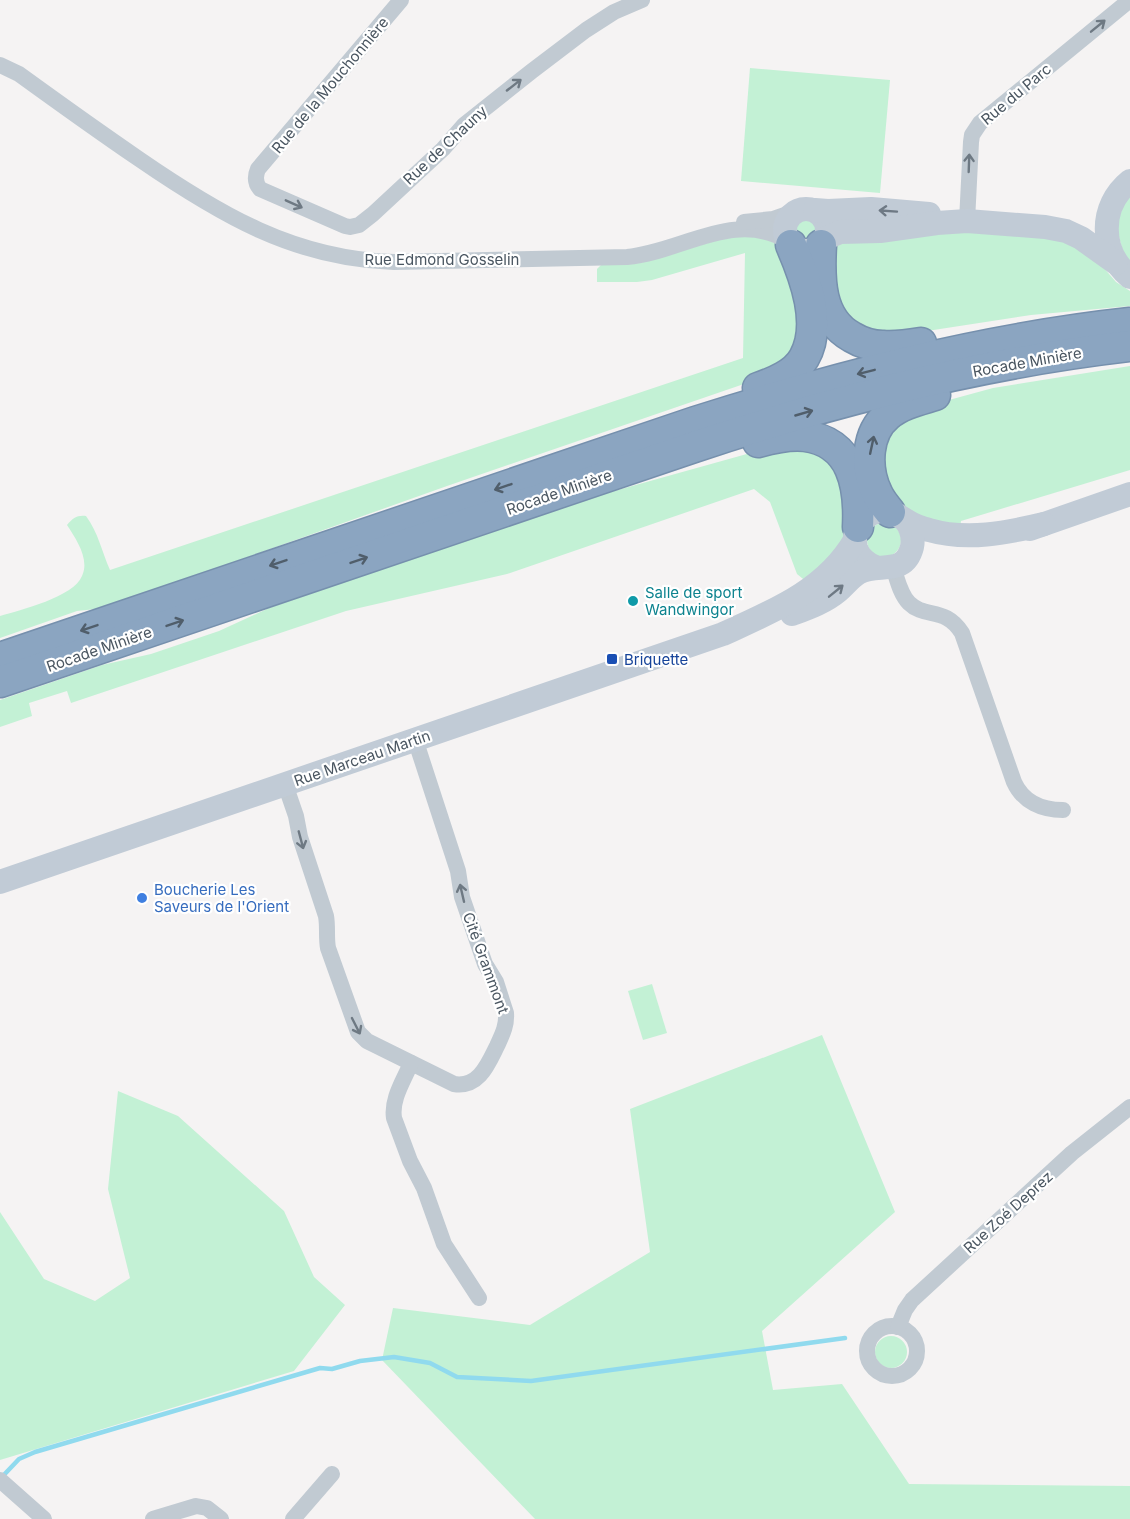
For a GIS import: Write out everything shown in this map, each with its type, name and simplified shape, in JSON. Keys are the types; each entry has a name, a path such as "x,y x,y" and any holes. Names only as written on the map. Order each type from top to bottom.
{"highway":[{"path":"824,241 822,290 831,317 842,331 860,341 874,345 891,347 1078,320 1130,321"},
{"path":"563,479 610,441 766,386 798,365 808,349 812,314 798,262 790,243"},
{"name":"Rocade Minière","path":"0,682 563,479 753,403 848,376 964,349 1130,321"},
{"name":"Rocade Minière","path":"0,658 563,479 726,436 852,399 957,375 1082,352 1130,346"},
{"path":"898,516 877,493 870,462 873,436 890,413 922,399 1034,369 1082,352"},
{"path":"563,479 774,438 804,436 828,444 841,454 850,467 857,488 857,533"}],"street":[{"name":"Rue de la Mouchonnière","path":"258,169 401,0"},
{"name":"Rue du Parc","path":"967,222 971,141 980,123 1130,0"},
{"name":"Rue de Chauny","path":"258,169 256,182 263,190 345,226 359,225 374,214 464,125 497,98 586,30 636,1"},
{"name":"Rue Edmond Gosselin","path":"0,65 19,74 148,165 218,210 270,236 325,253 356,259 394,262 627,257 646,254 740,223 773,219 804,211"},
{"path":"1123,270 1110,251 1107,238 1107,218 1119,192 1130,181"},
{"path":"1045,227 1084,220 1111,206"},
{"path":"967,222 935,215 888,210 804,211 787,219 785,235 796,249 806,251 813,250 840,232 880,231 931,223 967,222 1045,227 1066,231 1081,238 1123,270"},
{"path":"804,211 824,217 828,230 824,241"},
{"name":"Rue Edmond Gosselin","path":"718,232 743,228 759,230 774,234 790,243"},
{"name":"Rue Marceau Martin","path":"0,882 723,634 759,625 817,604 868,568 892,563 920,550 977,549 1130,494"},
{"name":"Rue Marceau Martin","path":"723,634 781,608 810,590 838,565 848,551 863,520 878,512 898,516 932,531 962,535 1000,534 1044,524"},
{"path":"857,533 857,549 867,563 892,563 912,546 913,537 910,528 898,516"},
{"path":"892,563 907,601 920,609 948,618 962,633 1014,782 1020,793 1041,807 1063,810"},
{"name":"Cité Grammont","path":"285,784 326,916 328,948 355,1027 367,1041 411,1064 454,1084 470,1082 480,1075 488,1064 504,1030 506,1019 496,982 487,969 462,897 458,871 415,739"},
{"path":"411,1064 394,1102 394,1118 410,1161 424,1188 444,1244 479,1298"},
{"name":"Rue Zoé Deprez","path":"898,1328 912,1300 1072,1153 1130,1107"},
{"path":"293,1519 332,1474"},
{"path":"6,1485 44,1519"},
{"path":"153,1519 196,1506 207,1508 221,1519"}],"green space":[{"path":"750,68 890,80 880,193 741,181"},
{"path":"1130,193 1130,263 1124,255 1116,226"},
{"path":"806,219 814,222 817,230 814,238 806,241 798,238 795,230 798,222"},
{"path":"925,229 1066,237 1103,267 1116,282 1130,291 1130,306 1031,315 914,333 873,330 854,321 838,308 827,269 835,243"},
{"path":"745,232 756,233 781,247 803,303 798,349 769,374 105,608 77,611 0,638 0,616 58,596 77,584 84,570 83,556 67,525 78,517 86,516 90,522 110,570 743,358 745,253 652,280 637,282 597,282 597,269 601,265 640,263"},
{"path":"1130,366 1130,470 961,521 960,530 936,528 884,492 884,436 889,429 938,403 993,388"},
{"path":"783,445 823,453 841,471 847,538 808,583 797,574 770,502 754,489 507,574 346,611 71,703 67,691 29,703 32,716 0,727 0,700 102,665 151,654 219,631 269,608 582,500"},
{"path":"884,523 896,528 901,540 896,552 884,557 872,552 867,540 872,528"},
{"path":"652,984 667,1033 643,1040 628,991"},
{"path":"822,1035 895,1212 762,1331 773,1390 842,1384 909,1484 1130,1486 1130,1519 535,1519 382,1360 393,1308 530,1325 650,1252 630,1109"},
{"path":"118,1091 178,1116 284,1211 314,1277 345,1305 294,1371 0,1460 0,1212 44,1279 95,1301 130,1278 108,1189"},
{"path":"891,1336 902,1341 907,1352 902,1363 891,1368 880,1363 875,1352 880,1341"}],"waterway":[{"path":"1,1478 19,1459 35,1452 320,1368 332,1369 360,1361 394,1357 430,1363 457,1377 531,1381 845,1338"}],"place":[{"name":"Salle de sport Wandwingor","path":"633,601"},
{"name":"Briquette","path":"612,659"},
{"name":"Boucherie Les Saveurs de l'Orient","path":"142,898"}]}
